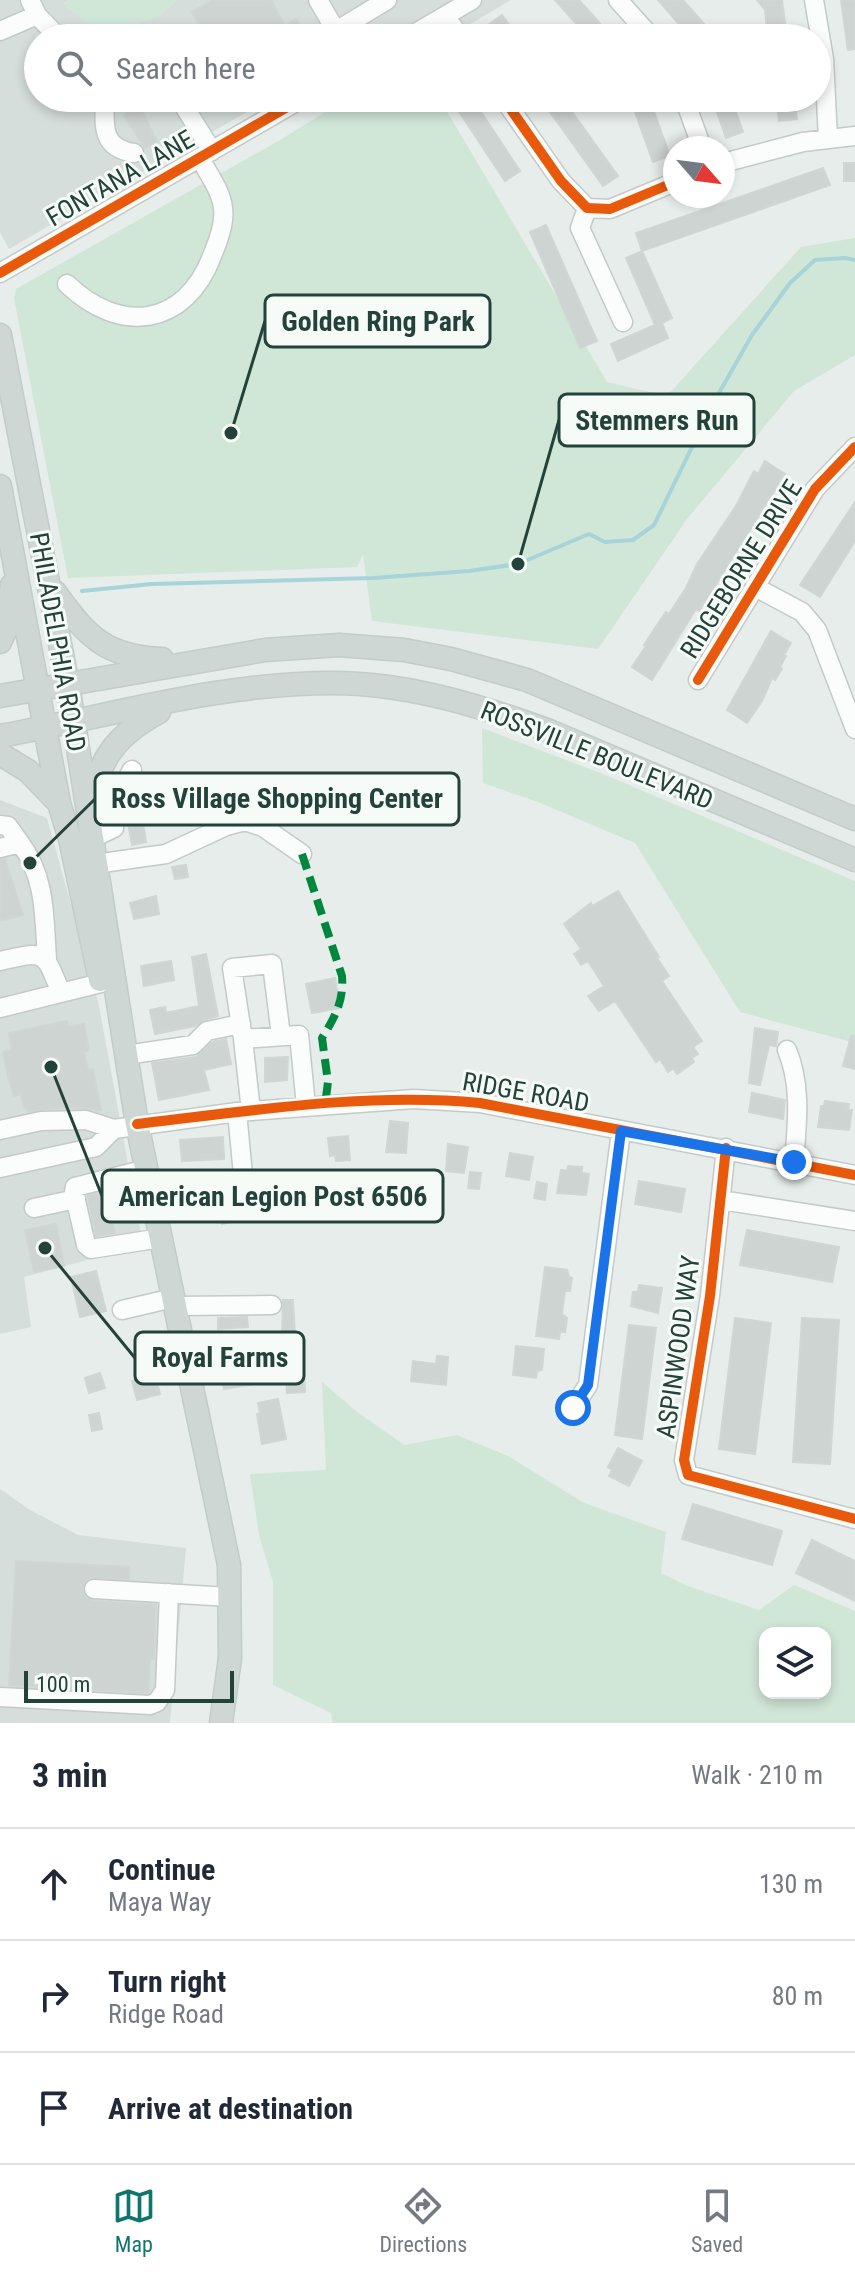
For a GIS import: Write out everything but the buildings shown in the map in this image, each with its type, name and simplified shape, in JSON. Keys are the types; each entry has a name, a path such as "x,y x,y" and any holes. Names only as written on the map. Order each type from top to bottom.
{"main road":[{"name":"PHILADELPHIA ROAD","path":"0,335 68,685 137,1124 229,1565 230,1658 221,1723"},
{"name":"PHILADELPHIA ROAD","path":"0,486 59,803 70,839 101,983 125,1050"},
{"path":"0,642 5,631 15,564"},
{"path":"50,584 77,622 115,651 137,658 203,661"},
{"name":"ROSSVILLE BOULEVARD","path":"0,696 265,650 339,645 404,650 477,665 573,698 855,819"},
{"name":"ROSSVILLE BOULEVARD","path":"0,736 184,698 287,685 336,683 393,689 454,700 547,730 855,860"},
{"path":"90,832 95,783 109,752 133,726 184,698"},
{"path":"0,754 28,771 59,803"}],"street":[{"path":"318,0 332,24"},
{"path":"348,24 365,6 387,0"},
{"path":"431,24 472,0"},
{"path":"618,0 639,24"},
{"path":"814,0 818,24"},
{"path":"0,31 34,8 47,24"},
{"path":"445,16 451,24"},
{"path":"104,112 104,124 111,144 118,151 134,153"},
{"path":"67,284 99,310 141,317 172,308 196,288 218,241 223,209 206,155 187,112"},
{"name":"FONTANA LANE","path":"0,273 279,112"},
{"path":"513,112 561,181 587,208 610,209 663,187"},
{"path":"689,112 698,136"},
{"path":"827,112 828,139"},
{"path":"735,159 767,150 855,136"},
{"path":"587,208 580,228 623,322"},
{"name":"RIDGEBORNE DRIVE","path":"698,680 815,489 855,447"},
{"path":"755,587 802,612 817,630 855,729"},
{"path":"90,832 114,828 118,795 132,770"},
{"path":"95,864 166,854 226,826 245,821 263,827 302,854"},
{"path":"0,825 8,826 34,861 44,905 47,959 61,993"},
{"path":"0,848 20,843"},
{"path":"0,961 28,955 40,955 47,959"},
{"path":"155,1208 186,1199 210,1185 243,1175 242,1032 232,968 272,964 281,1036"},
{"path":"0,1008 101,983"},
{"path":"125,1050 193,1045 207,1031 299,1035 306,1106"},
{"path":"787,1050 794,1066 797,1103 794,1162"},
{"name":"RIDGE ROAD","path":"114,1129 306,1106 438,1099 480,1103 855,1175"},
{"path":"0,1168 96,1147 114,1129 86,1120 41,1121 1,1127"},
{"path":"573,1408 588,1385 621,1131"},
{"name":"ASPINWOOD WAY","path":"726,1148 710,1296 684,1460 688,1475 855,1519"},
{"path":"147,1169 75,1187 76,1199 86,1245 91,1249 161,1238"},
{"path":"34,1208 76,1199"},
{"path":"721,1200 855,1221"},
{"path":"122,1310 174,1302 272,1305"},
{"path":"94,1589 230,1597"},
{"path":"0,1697 150,1705 157,1702 165,1690 169,1593"}],"shaded area":[{"path":"0,0 71,0 63,4 157,17 177,0 511,0 471,24 24,24 24,112 247,112 9,249 0,232"},
{"path":"0,800 47,818 99,1006 143,1245 24,1277 31,1327 0,1334"},
{"path":"0,1489 30,1510 78,1535 186,1548 170,1723 0,1723"}],"green space":[{"path":"71,0 177,0 157,17 138,24 89,24 63,5"},
{"path":"325,112 447,112 607,382 667,396 801,247 855,238 855,355 794,391 687,519 598,649 372,621 363,554 357,567 68,578 14,298 16,289"},
{"path":"482,728 608,776 855,881 855,1043 740,1012 635,843 538,802 483,783"},
{"path":"322,1382 404,1445 457,1435 508,1456 584,1503 666,1532 661,1573 685,1585 759,1610 794,1585 855,1611 855,1723 333,1723 331,1713 273,1685 273,1582 259,1535 250,1474 326,1470"}],"waterway":[{"path":"82,591 152,584 373,578 469,571 518,564 589,534 605,542 633,540 654,525 715,400 752,335 790,283 815,260 855,260"}],"marked path":[{"path":"302,854 342,976 338,1008 322,1038 328,1082 325,1105"}],"cycle path":[{"path":"0,273 279,112"},
{"path":"513,112 561,181 587,208 610,209 663,187"},
{"path":"698,680 815,489 855,447"},
{"path":"137,1124 352,1101 480,1103 855,1175"},
{"path":"726,1148 710,1296 684,1460 688,1475 855,1519"}],"place":[{"name":"Golden Ring Park","path":"231,433"},
{"name":"Stemmers Run","path":"518,564"},
{"name":"Ross Village Shopping Center","path":"30,863"},
{"name":"American Legion Post 6506","path":"51,1067"},
{"name":"Royal Farms","path":"45,1248"}],"route":[{"path":"573,1408 588,1385 621,1131 794,1162"}]}
